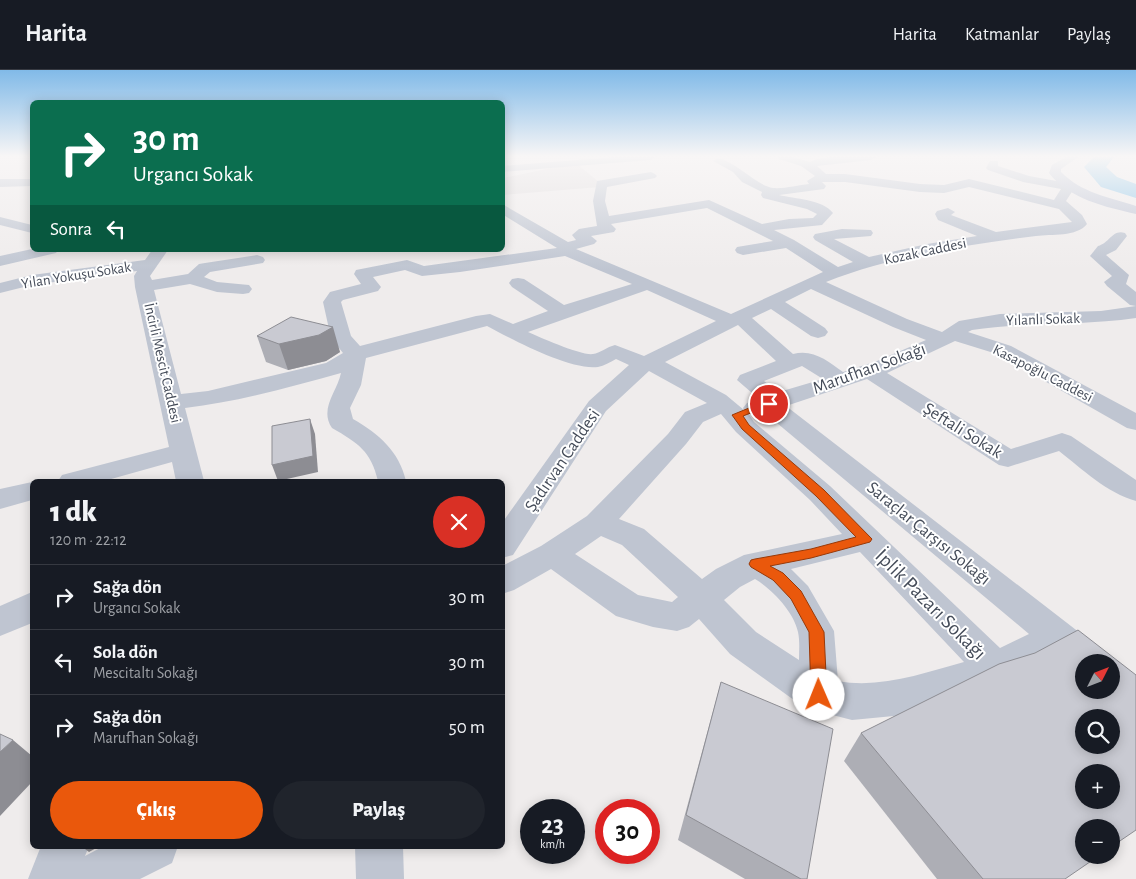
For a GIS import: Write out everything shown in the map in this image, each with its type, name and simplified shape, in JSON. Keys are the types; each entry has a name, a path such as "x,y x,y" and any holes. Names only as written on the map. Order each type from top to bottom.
{"main road":[{"path":"1092,195 1136,210"}],"street":[{"path":"396,252 407,265 422,271 566,249 589,241 579,235 584,232 609,229 604,226 599,201 600,195"},
{"path":"759,229 789,223 817,222 826,213 802,202 779,200 767,195"},
{"path":"1009,195 1064,206"},
{"path":"1064,195 1059,202 1077,218 1080,224 1072,229"},
{"path":"603,221 709,204 788,243 835,272"},
{"path":"1014,210 1031,206 1064,206"},
{"path":"505,212 566,249 736,319 790,363"},
{"path":"948,212 942,214 943,217 996,238"},
{"path":"5,222 30,216"},
{"path":"5,222 30,228"},
{"name":"Kozak Caddesi","path":"736,319 811,282 835,272 866,263 966,242 1047,230 1072,229 1114,235"},
{"path":"866,233 842,233 820,237 866,263"},
{"path":"1114,235 1111,247 1103,249 1098,253 1098,256 1121,275 1120,280 1113,282 1116,286 1136,301"},
{"path":"743,250 788,243"},
{"path":"0,261 41,252"},
{"name":"İncirli Mescit Caddesi","path":"159,254 142,276 190,479"},
{"name":"Yılan Yokuşu Sokak","path":"0,288 159,254"},
{"path":"144,287 193,278 205,268 258,260"},
{"path":"356,354 341,338 332,302 336,296 372,288 362,274 407,265"},
{"path":"1113,269 1136,272"},
{"path":"193,278 218,288 243,289"},
{"name":"Kasapoğlu Caddesi","path":"811,282 900,324 1004,350 1136,423"},
{"path":"518,283 562,312"},
{"path":"512,331 562,312 648,284"},
{"path":"772,301 818,332"},
{"name":"Yılanlı Sokak","path":"948,337 966,324 1000,320 1102,317 1136,312"},
{"path":"1102,317 1136,331"},
{"name":"Şadırvan Caddesi","path":"505,543 597,406 647,363 736,319"},
{"path":"172,402 208,398 294,379 334,368 356,354 476,322 490,320 560,353 582,359 596,361 615,351 647,363 724,404"},
{"name":"Marufhan Sokağı","path":"724,404 772,402 885,366 948,337"},
{"path":"356,354 350,385 338,408 341,423 371,440 384,457 391,479"},
{"path":"505,579 552,554 598,523 678,439 694,417 724,404 748,380 800,359 810,360 840,380"},
{"name":"Şeftali Sokak","path":"869,371 1008,459 1062,441 1098,468 1136,492"},
{"name":"Saraçlar Çarşısı Sokağı","path":"748,380 772,402 1079,654"},
{"name":"İplik Pazarı Sokağı","path":"724,404 746,427 820,493 996,668"},
{"path":"79,479 184,451"},
{"path":"0,499 30,492"},
{"path":"598,523 633,537 702,599 742,643 819,695 852,702 904,698 996,668 1058,637"},
{"path":"552,554 628,606 677,617 728,578 755,564 811,553 866,539"},
{"path":"755,564 778,577 796,595 816,632 819,695"},
{"path":"0,621 16,616 30,607"},
{"path":"52,879 64,849"},
{"path":"90,879 150,849"},
{"path":"379,849 380,879"}],"building":[{"path":"291,317 333,327 319,335 279,344 257,336"},
{"path":"310,419 313,456 272,465 272,426"},
{"path":"1078,630 1109,654 1075,654 1075,699 1120,699 1120,663 1136,675 1136,830 1120,841 1120,819 1075,819 1075,864 1087,864 1065,879 983,879 861,733 999,664 1035,653"},
{"path":"721,682 833,729 807,879 801,879 686,815"},
{"path":"0,734 13,740 0,752"}],"route":[{"path":"769,404 737,415 746,427 820,493 866,539 811,553 755,564 778,577 796,595 816,632 819,695"}]}
